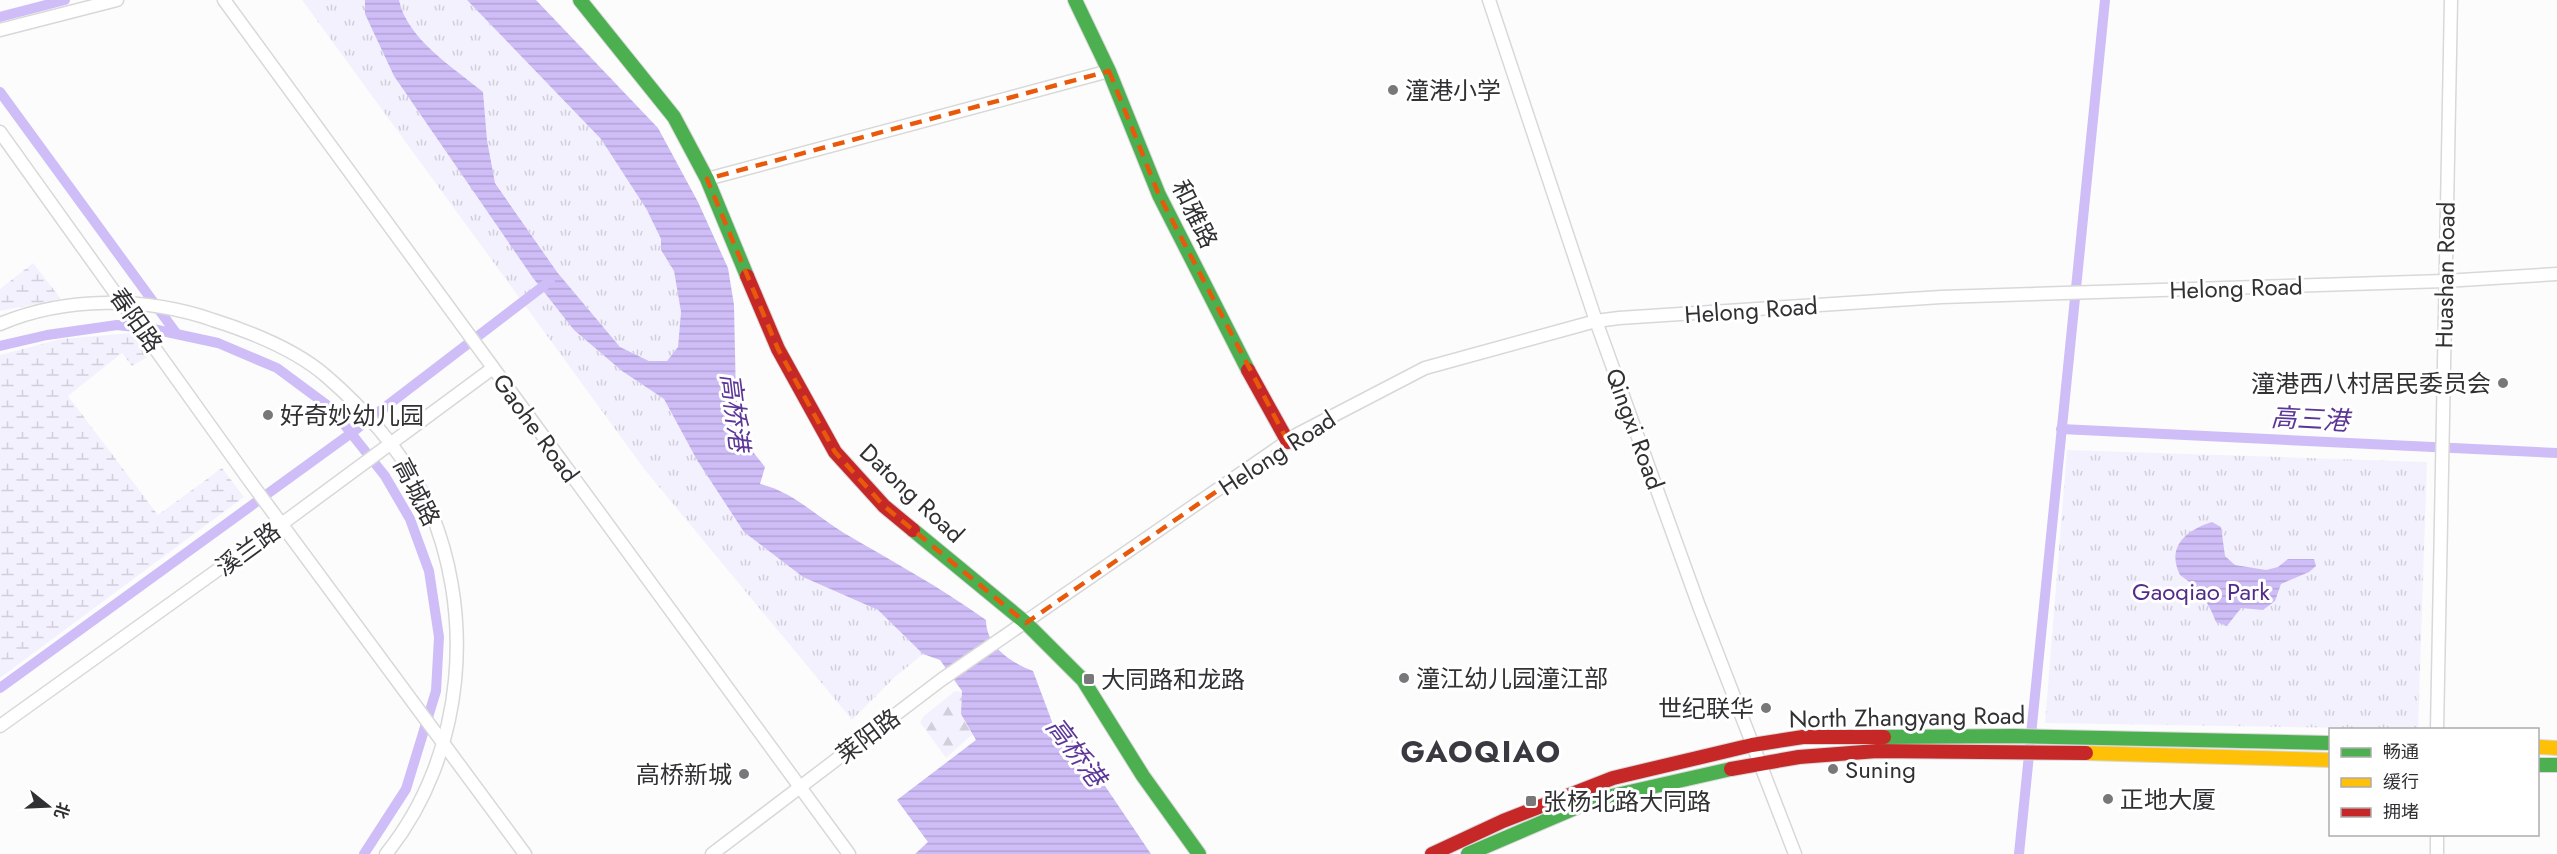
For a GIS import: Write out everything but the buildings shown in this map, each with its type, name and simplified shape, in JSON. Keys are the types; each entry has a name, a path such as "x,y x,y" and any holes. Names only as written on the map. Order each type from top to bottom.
{"main road":[{"name":"Datong Road","path":"580,0 674,117 707,179 778,349 835,452 885,506 1026,623 1083,680 1143,776 1199,854"},
{"name":"和雅路","path":"1075,0 1109,70 1159,195 1237,351 1287,442"},
{"name":"North Zhangyang Road","path":"1432,854 1503,821 1613,778 1752,745 1803,737 2042,737 2329,743"},
{"path":"2539,747 2557,748"},
{"name":"North Zhangyang Road","path":"1468,854 1594,800 1688,777 1799,757 1877,751 2038,752 2329,760"},
{"path":"2539,765 2557,765"}],"street":[{"path":"0,30 117,0"},
{"name":"Gaohe Road","path":"224,0 799,789 849,854"},
{"name":"Qingxi Road","path":"1489,0 1596,321 1759,765 1795,854"},
{"name":"Huashan Road","path":"2438,728 2451,0"},
{"path":"707,179 1109,70"},
{"name":"春阳路","path":"0,132 124,302 249,480 283,523 525,854"},
{"name":"Helong Road","path":"1026,623 1287,442 1425,368 1596,321 1941,297 2445,281 2557,274"},
{"name":"高城路","path":"0,324 52,309 124,302 182,309 259,335 324,375 391,443 423,494 444,548 457,619 456,682 443,742 426,790 398,839 386,854"},
{"name":"溪兰路","path":"0,726 283,523 493,368"},
{"name":"莱阳路","path":"712,854 941,680 1026,623"},
{"path":"2437,836 2437,854"}],"highlighted area":[{"path":"1109,71 1159,195 1288,442 1026,623 884,506 835,452 778,349 707,179"}],"green space":[{"path":"302,0 365,0 365,14 574,330 622,371 664,399 697,460 744,532 803,577 878,610 923,654 895,677 852,720 645,470"},
{"path":"399,0 467,0 601,139 647,210 661,239 661,251 674,271 681,312 678,348 667,361 649,361 620,347 557,272 495,182 487,140 483,92 421,40 411,27"},
{"path":"33,263 61,299 0,311 0,289"},
{"path":"131,333 148,357 132,366 122,353 68,396 158,515 222,468 244,497 0,678 0,355 61,339"},
{"name":"Gaoqiao Park","path":"2067,450 2427,462 2418,728 2045,723"},
{"path":"955,691 962,692 961,714 973,734 946,758 920,722 924,716"}],"water":[{"name":"高桥港","path":"365,0 399,0 411,27 421,40 483,92 487,140 495,183 557,272 620,347 649,361 667,361 678,347 681,312 674,271 661,250 661,239 647,210 601,139 467,0 536,0 658,128 698,202 728,268 734,305 736,399 749,447 765,467 760,484 772,487 793,498 844,533 934,585 986,620 990,638 1001,652 1016,663 1033,671 1060,743 1074,740 1151,854 915,854 928,842 897,800 976,740 961,714 962,691 940,660 923,654 878,610 803,577 744,532 697,460 664,399 622,371 574,330 533,278 394,76 365,14"},
{"path":"2212,522 2221,527 2225,556 2235,565 2266,570 2278,567 2288,559 2314,559 2316,566 2309,572 2281,584 2275,601 2263,610 2241,608 2227,626 2216,622 2202,596 2180,575 2175,556 2181,541 2187,535"}],"waterway":[{"path":"0,17 65,0"},
{"name":"高三港","path":"2019,854 2105,0"},
{"path":"0,92 176,333"},
{"path":"0,688 350,434 550,281"},
{"path":"0,346 47,335 117,325 153,329 218,343 277,368 331,408 385,476 410,519 429,571 439,637 436,691 406,789 364,854"},
{"name":"高三港","path":"2061,429 2557,453"}],"traffic: fast":[{"path":"580,0 674,117 707,179 747,276"},
{"path":"1075,0 1109,71 1159,195 1248,370"},
{"path":"913,530 1026,623 1083,680 1143,776 1199,854"},
{"path":"1884,737 2015,736 2329,743"},
{"path":"2539,765 2557,765"},
{"path":"1468,854 1594,800 1731,769"}],"traffic: slow":[{"path":"2539,747 2557,748"},
{"path":"2086,753 2329,760"}],"traffic: jam":[{"path":"747,276 778,349 835,452 884,506 913,530"},
{"path":"1248,370 1288,442"},
{"path":"1432,854 1503,821 1613,778 1752,745 1803,737 1884,737"},
{"path":"1731,769 1799,757 1877,751 2086,753"}],"place":[{"name":"潼港小学","path":"1393,90"},
{"name":"潼港西八村居民委员会","path":"2503,383"},
{"name":"好奇妙幼儿园","path":"268,415"},
{"name":"潼江幼儿园潼江部","path":"1404,678"},
{"name":"大同路和龙路","path":"1089,679"},
{"name":"世纪联华","path":"1766,708"},
{"name":"Suning","path":"1833,769"},
{"name":"高桥新城","path":"744,774"},
{"name":"正地大厦","path":"2108,799"},
{"name":"张杨北路大同路","path":"1531,801"}],"district":[{"name":"GAOQIAO","path":"1481,751"}]}
